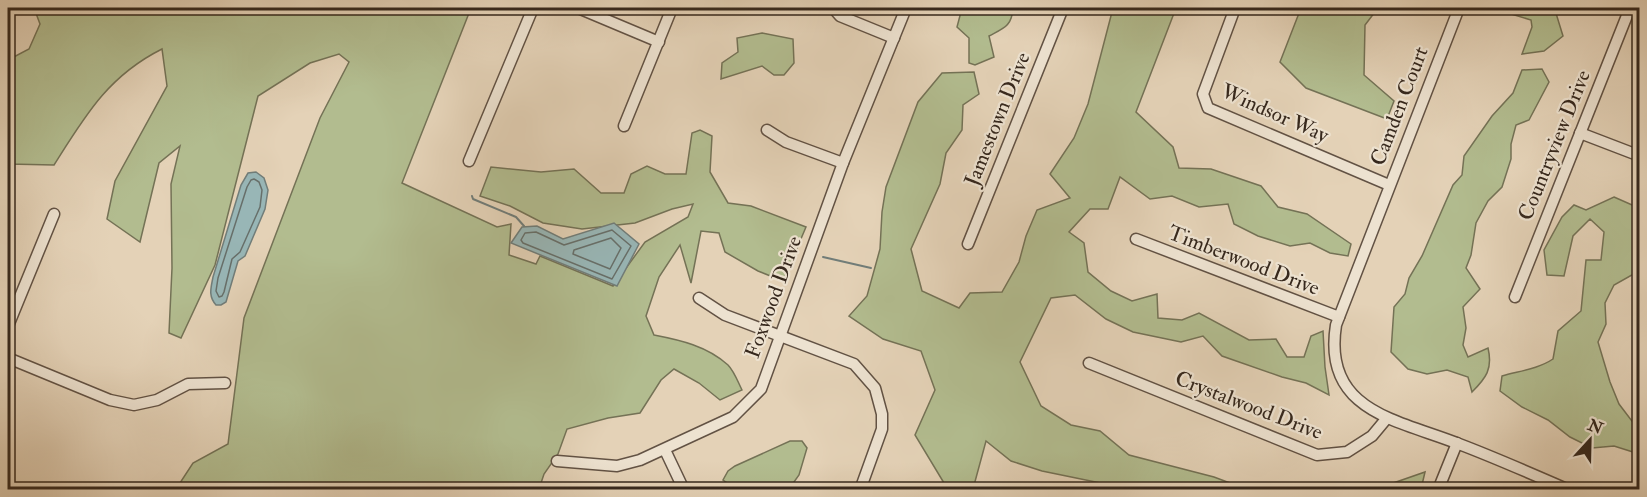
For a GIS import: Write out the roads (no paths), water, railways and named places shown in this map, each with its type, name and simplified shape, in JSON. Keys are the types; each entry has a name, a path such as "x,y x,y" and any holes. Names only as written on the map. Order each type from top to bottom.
{"street":[{"path":"469,161 533,8"},
{"path":"578,8 659,42"},
{"path":"624,126 672,8"},
{"path":"833,8 840,16 894,38"},
{"name":"Foxwood Drive","path":"557,461 617,466 640,460 733,417 760,390 843,163 906,8"},
{"name":"Jamestown Drive","path":"968,244 1063,8"},
{"name":"Windsor Way","path":"1235,8 1203,94 1208,108 1389,185"},
{"name":"Camden Court","path":"1459,8 1339,317 1334,342 1340,374 1351,393 1386,418 1457,443 1569,489"},
{"name":"Countryview Drive","path":"1515,297 1630,8"},
{"path":"767,130 786,142 843,163"},
{"path":"1580,133 1640,156"},
{"path":"8,327 54,214"},
{"name":"Timberwood Drive","path":"1136,239 1339,317"},
{"path":"699,298 725,315 854,364 875,388 882,414 882,429 860,489"},
{"path":"8,358 110,400 134,405 157,400 188,384 225,384"},
{"name":"Crystalwood Drive","path":"1089,363 1317,455 1347,452 1372,436 1386,418"},
{"path":"1438,489 1457,443"},
{"path":"665,450 684,489"}],"water":[{"path":"256,172 264,178 268,190 265,209 245,256 238,261 226,302 216,305 211,295 213,277 241,185 248,173"},
{"path":"614,223 639,244 617,286 511,243 522,227 537,226 563,239"}],"waterway":[{"path":"472,196 473,199 516,217 524,226"},
{"path":"823,257 871,268"}]}
